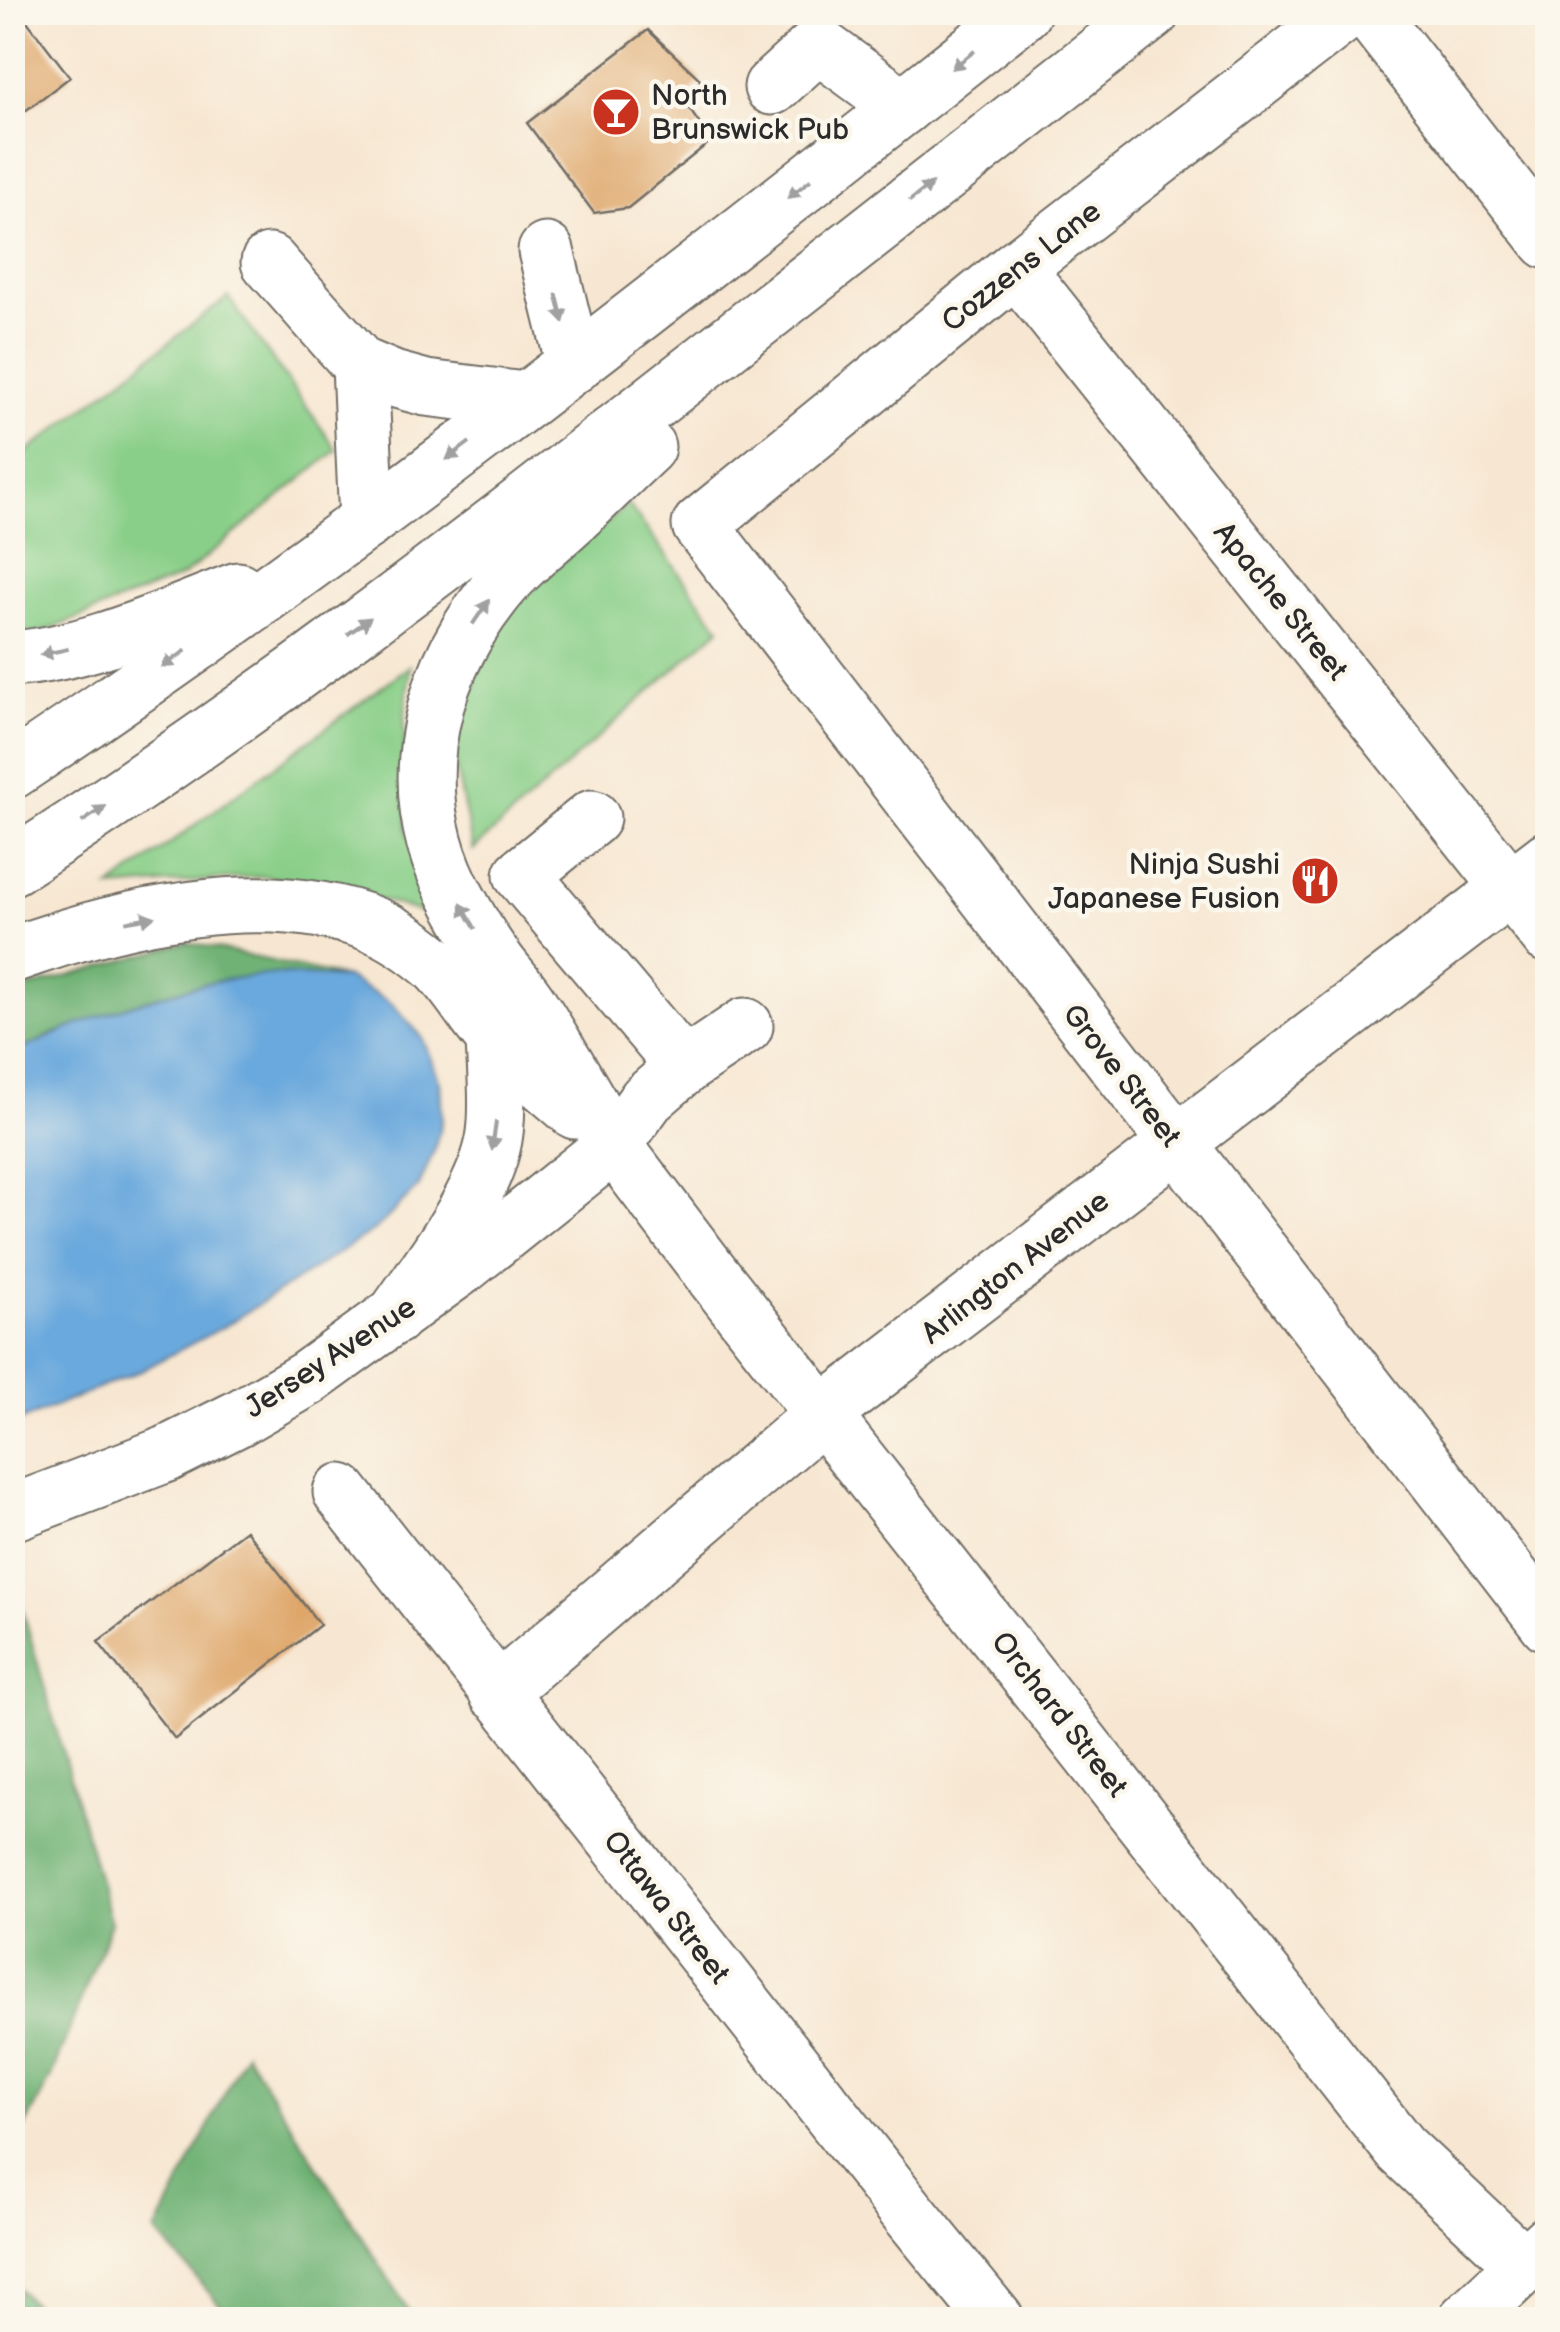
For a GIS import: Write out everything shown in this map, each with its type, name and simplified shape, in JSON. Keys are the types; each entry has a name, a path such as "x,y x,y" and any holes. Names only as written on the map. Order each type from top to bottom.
{"main road":[{"path":"12,771 367,521 574,365 1023,12"},
{"path":"12,867 107,806 390,604 1152,12"},
{"name":"Cozzens Lane","path":"700,525 1016,268 1347,12"},
{"path":"1368,12 1548,241"},
{"path":"772,87 818,46 903,107"},
{"path":"614,1146 530,1004 475,930 444,870 432,836 426,777 432,715 449,664 494,592 872,231"},
{"path":"546,252 574,365"},
{"path":"269,262 360,365 426,388 526,400"},
{"name":"Apache Street","path":"1016,268 1528,873 1548,935"},
{"path":"360,365 367,521"},
{"name":"Grove Street","path":"700,525 1548,1624"},
{"path":"12,659 98,642 311,563"},
{"path":"592,818 522,875 684,1067"},
{"name":"Arlington Avenue","path":"498,1693 824,1414 1528,873"},
{"path":"12,955 130,920 218,908 309,908 379,926 434,963 456,984 494,1039 614,1146"},
{"path":"505,972 566,928"},
{"name":"Jersey Avenue","path":"12,1513 167,1454 308,1378 464,1266 614,1146 647,1098 684,1067 745,1026"},
{"path":"394,1317 455,1228 490,1161 497,1102 494,1039"},
{"name":"Orchard Street","path":"614,1146 1400,2148 1536,2254"},
{"name":"Ottawa Street","path":"342,1492 996,2320"},
{"path":"1466,2320 1536,2254"}],"green space":[{"path":"228,297 337,450 183,576 38,634 13,633 13,463"},
{"path":"628,504 720,628 473,850 451,744 500,615"},
{"path":"410,666 404,724 407,829 430,915 355,892 264,876 110,888"},
{"path":"187,942 347,978 275,974 142,1002 53,1034 13,1054 13,992"},
{"path":"20,1600 111,1923 50,2079 13,2150 12,1606"},
{"path":"245,2052 414,2319 232,2319 156,2232"},
{"path":"13,2283 47,2319 13,2319"}],"water":[{"path":"274,974 347,978 391,1003 422,1037 440,1082 442,1119 419,1186 376,1229 223,1327 140,1371 13,1424 13,1054 82,1023 155,997 213,982"}],"building":[{"path":"12,12 20,12 70,77 12,121"},
{"name":"North Brunswick Pub","path":"648,30 701,80 684,101 711,141 628,208 594,213 527,123"},
{"path":"246,1530 320,1625 175,1739 98,1642"}],"place":[{"name":"North Brunswick Pub","path":"616,112"},
{"name":"Ninja Sushi Japanese Fusion","path":"1315,881"}]}
